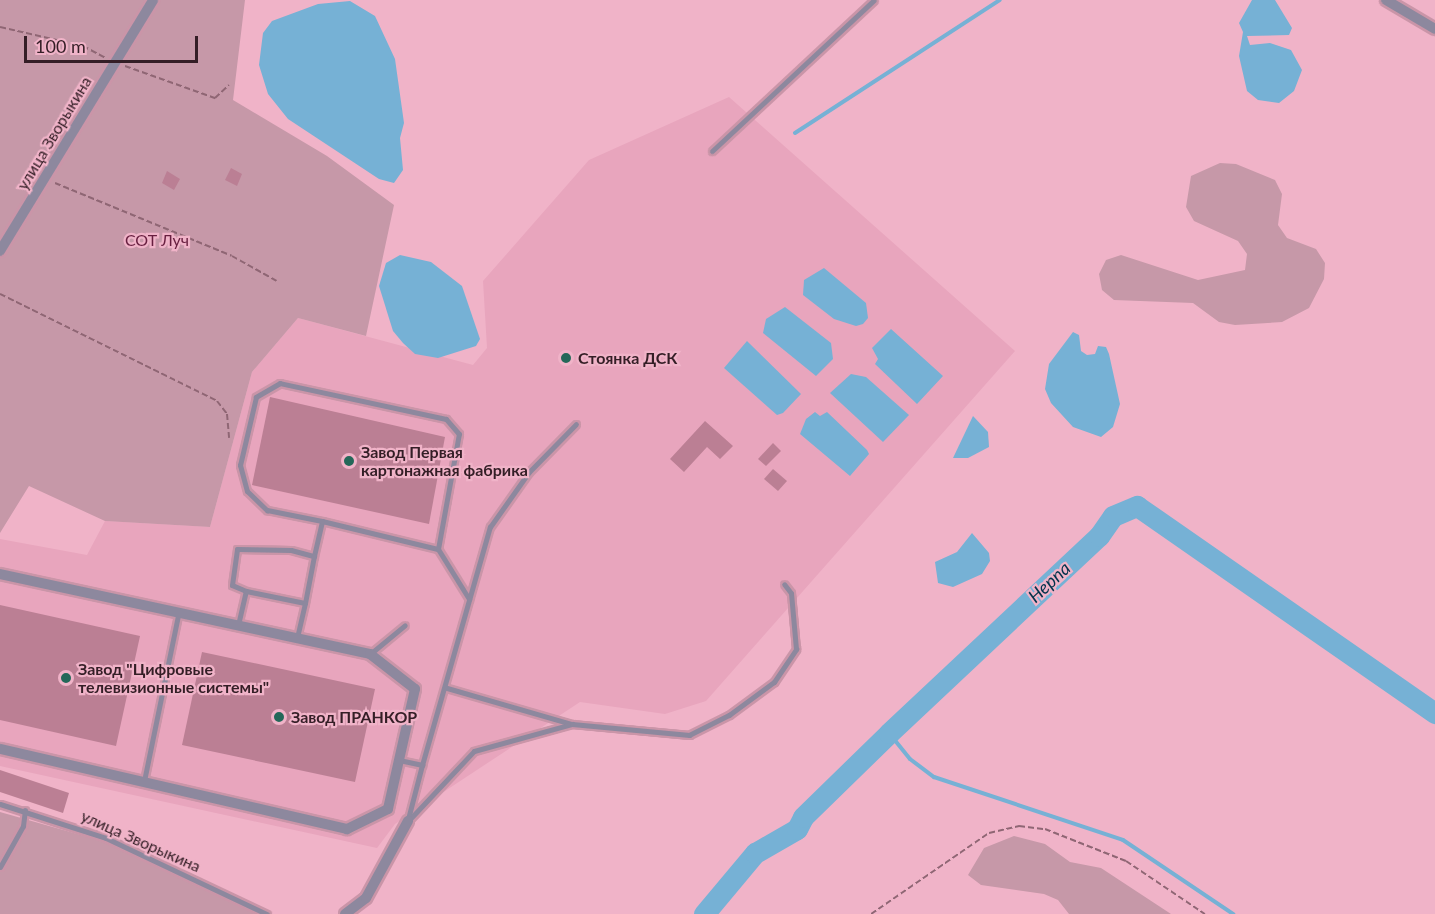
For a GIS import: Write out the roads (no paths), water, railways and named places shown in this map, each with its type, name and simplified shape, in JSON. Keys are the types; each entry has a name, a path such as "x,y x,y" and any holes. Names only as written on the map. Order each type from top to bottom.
{"street":[{"name":"улица Зворыкина","path":"0,251 153,0"},
{"path":"1386,0 1435,28"},
{"path":"0,574 237,628 370,654 415,689 388,809 347,829 0,749"},
{"path":"345,914 366,898 408,820"}],"lane":[{"path":"712,151 874,0"},
{"path":"438,549 267,510 247,492 240,465 256,397 280,383 446,419 459,434 438,549 469,599"},
{"path":"408,820 422,765 447,688 490,527 529,472 576,424"},
{"path":"297,640 321,521"},
{"path":"305,603 246,591 232,585 237,549 291,550 314,556"},
{"path":"447,688 572,724 689,735 729,715 774,682 796,649 791,592 784,584"},
{"path":"237,628 246,591"},
{"path":"144,781 178,615"},
{"path":"370,654 405,625"},
{"path":"408,820 474,751 572,724"},
{"path":"399,760 422,765"},
{"name":"улица Зворыкина","path":"0,804 25,810 106,838 267,914"},
{"path":"0,867 23,826 25,810"}],"water":[{"path":"1252,0 1275,0 1292,28 1289,35 1247,36 1250,45 1270,43 1291,50 1302,70 1294,91 1279,103 1258,100 1247,91 1239,56 1243,32 1239,23"},
{"path":"350,1 375,16 395,59 404,123 400,138 403,170 394,183 379,179 288,119 268,94 259,65 263,33 272,21 318,4"},
{"path":"400,255 431,262 462,286 480,339 476,346 438,358 415,354 403,343 393,331 379,286 386,263"},
{"path":"824,268 866,303 868,318 863,324 856,326 834,319 803,295 804,280"},
{"path":"785,307 831,343 833,359 816,376 763,333 766,319"},
{"path":"891,329 943,376 917,404 875,364 878,359 872,348"},
{"path":"1073,332 1079,335 1081,351 1087,355 1095,354 1098,346 1106,347 1109,354 1120,404 1113,427 1101,437 1073,427 1051,403 1045,389 1049,364"},
{"path":"747,341 801,394 783,413 777,415 724,368"},
{"path":"851,374 866,377 909,415 883,442 830,393"},
{"path":"815,412 820,416 827,412 867,450 869,454 850,476 800,434 806,419"},
{"path":"973,416 988,432 989,447 968,458 953,458"},
{"path":"972,533 989,553 990,561 982,574 953,587 938,583 935,562 957,552"}],"waterway":[{"path":"795,133 1000,0"},
{"name":"Нерпа","path":"704,914 755,853 797,829 803,817 889,733 1099,536 1113,516 1137,506 1435,713"},
{"path":"889,733 910,759 934,777 1123,840 1233,914"}],"place":[{"name":"Стоянка ДСК","path":"566,358"},
{"name":"Завод Первая картонажная фабрика","path":"349,461"},
{"name":"Завод \"Цифровые телевизионные системы\"","path":"66,678"},
{"name":"Завод ПРАНКОР","path":"279,717"}],"park label":[{"name":"СОТ Луч","path":"157,240"}]}
